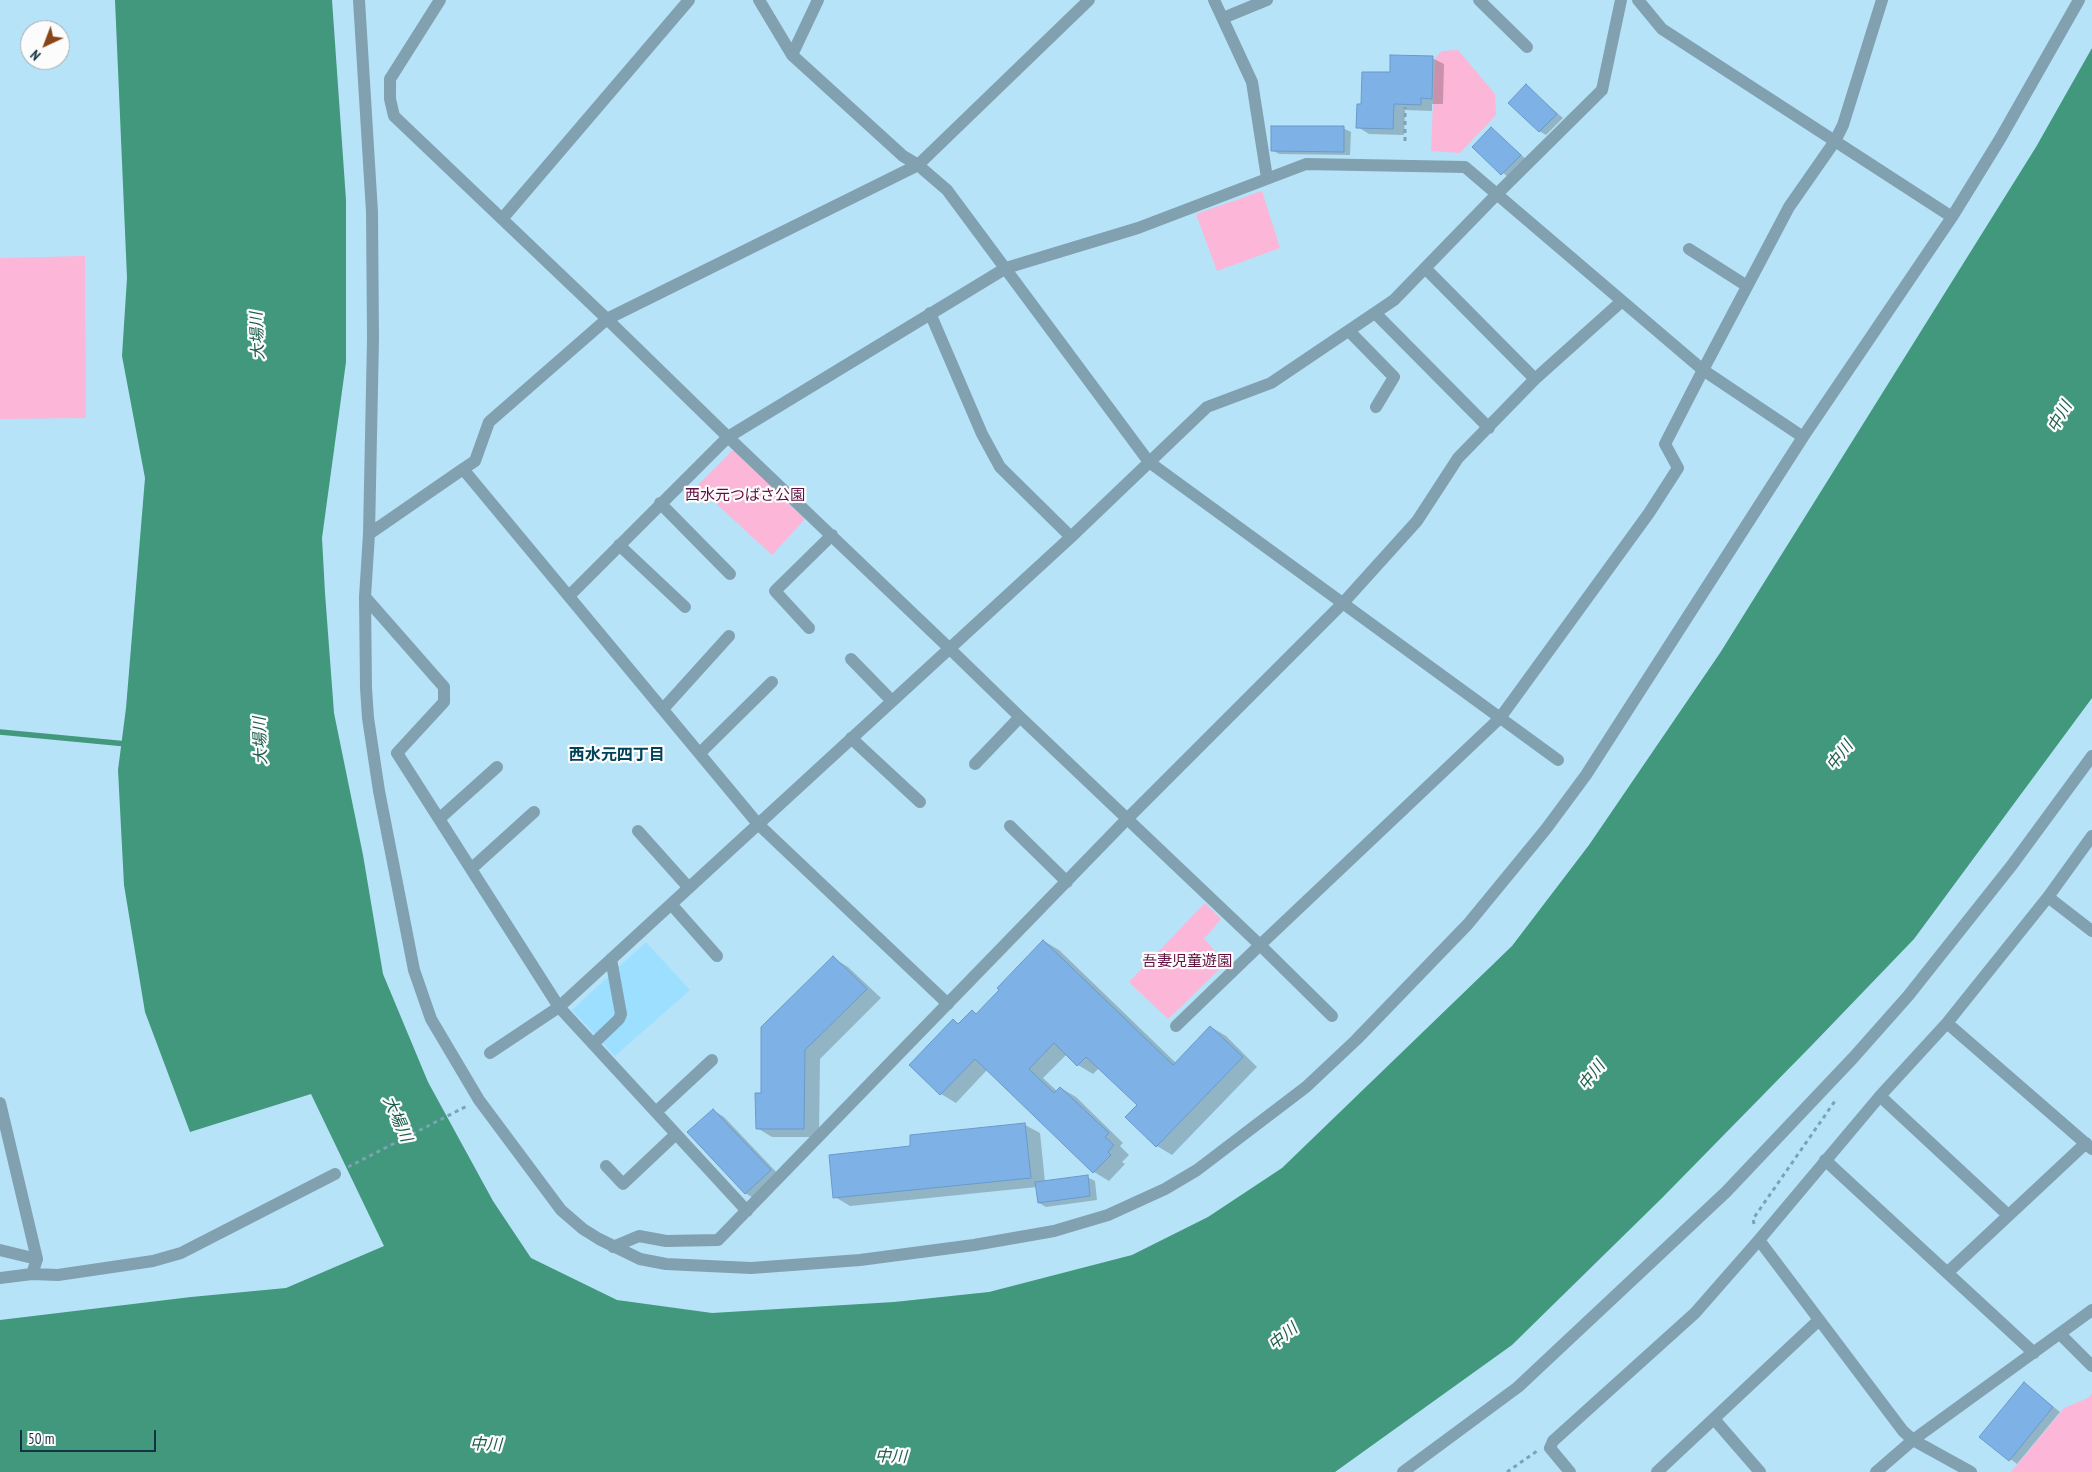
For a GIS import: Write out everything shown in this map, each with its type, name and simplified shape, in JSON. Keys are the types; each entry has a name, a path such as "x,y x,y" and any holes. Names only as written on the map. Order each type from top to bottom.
{"street":[{"path":"359,0 372,212 373,338 365,597 368,718 403,922 422,995 431,1019 479,1100 561,1210 576,1223 613,1247 640,1258 666,1264 716,1267 807,1265 918,1253 1028,1237 1079,1225 1138,1202 1197,1170 1306,1087 1356,1040 1468,924 1510,874 1586,775 1803,437 1952,217 2005,130 2078,0"},
{"path":"440,0 390,79 390,99 394,116 1332,1016"},
{"path":"502,219 690,0"},
{"path":"759,0 792,54 903,156 918,165 947,190 1150,462 1558,760"},
{"path":"792,54 818,0"},
{"path":"368,534 475,461 489,422 498,412 607,319 918,165 1089,0"},
{"path":"1214,0 1252,82 1268,178"},
{"path":"1223,18 1267,0"},
{"path":"1479,0 1527,47"},
{"path":"490,1053 559,1007 1070,537 1207,407 1271,383 1394,300 1602,90 1621,0"},
{"path":"1638,0 1662,29 1952,217"},
{"path":"1176,1026 1500,718 1649,513 1678,468 1665,444 1789,207 1835,141 1842,126 1882,0"},
{"path":"569,596 728,437 1006,268 1138,228 1306,164 1465,167 1703,370 1803,437"},
{"path":"1689,249 1747,286"},
{"path":"1425,268 1535,379"},
{"path":"613,1247 639,1236 666,1241 718,1240 1128,819 1343,603 1417,521 1458,458 1535,379 1622,301"},
{"path":"930,313 982,434 1000,467 1070,537"},
{"path":"1375,313 1489,428"},
{"path":"1348,331 1394,377 1376,407"},
{"path":"463,469 758,824 948,1004"},
{"path":"660,503 730,574"},
{"path":"809,628 775,591 832,535"},
{"path":"620,545 685,607"},
{"path":"365,597 444,687 444,702 397,753 559,1007 747,1211"},
{"path":"663,708 729,636"},
{"path":"851,659 892,701"},
{"path":"700,753 772,682"},
{"path":"975,764 1020,718"},
{"path":"850,738 920,802"},
{"path":"1403,1472 1518,1387 1733,1185 1853,1058 1908,996 2012,865 2092,756"},
{"path":"439,819 496,767"},
{"path":"471,869 534,812"},
{"path":"1010,826 1067,882"},
{"path":"638,831 689,888"},
{"path":"1570,1472 1550,1448 1553,1441 1695,1313 1880,1096 1947,1023 2048,896 2092,836"},
{"path":"2048,896 2092,931"},
{"path":"671,904 717,956"},
{"path":"593,1044 621,1014 611,958"},
{"path":"1947,1023 2089,1146 2008,1215 1947,1273"},
{"path":"656,1112 712,1060"},
{"path":"1880,1096 2008,1215"},
{"path":"0,1103 37,1260 32,1274"},
{"path":"606,1166 623,1184 676,1134"},
{"path":"1825,1160 2034,1353"},
{"path":"0,1278 32,1274 58,1276 153,1261 181,1253 335,1174"},
{"path":"1759,1240 1913,1440 1971,1472"},
{"path":"0,1250 37,1260"},
{"path":"1876,1472 1913,1440 2092,1310"},
{"path":"1656,1472 1819,1320"},
{"path":"2060,1334 2092,1366"},
{"path":"1714,1419 1760,1472"}],"path":[{"path":"1405,107 1405,141"},
{"path":"1759,1240 1753,1219 1838,1098"},
{"path":"335,1174 453,1112"},
{"path":"1507,1472 1539,1450 1550,1448"}],"shaded area":[{"path":"646,942 690,990 615,1056 572,1010"}],"green space":[{"path":"1458,50 1495,94 1496,115 1460,153 1431,151 1435,58 1442,51"},
{"path":"1262,191 1280,248 1217,271 1196,214"},
{"path":"85,256 86,418 0,419 0,258"},
{"name":"西水元つばさ公園","path":"734,449 805,519 772,555 697,486"},
{"name":"吾妻児童遊園","path":"1205,903 1221,919 1204,939 1226,963 1168,1019 1129,982"},
{"path":"2092,1393 2092,1472 2011,1472 2064,1408 2088,1398"}],"water":[{"path":"115,0 332,0 346,200 346,362 322,538 334,713 363,855 383,974 428,1082 493,1201 531,1258 617,1300 712,1313 894,1302 989,1292 1132,1255 1208,1217 1282,1168 1512,946 1589,845 1720,653 2036,147 2092,48 2092,698 1914,939 1813,1044 1662,1198 1512,1345 1335,1472 0,1472 0,1320 191,1297 286,1288 384,1246 311,1094 190,1132 145,1012 124,885 118,770 126,708 145,478 122,356 127,278"}],"building":[{"path":"1390,55 1433,56 1432,99 1421,98 1421,105 1394,104 1393,129 1356,128 1357,104 1361,104 1362,72 1390,72"},
{"path":"1526,84 1557,114 1539,132 1508,103"},
{"path":"1271,126 1344,126 1344,152 1271,151"},
{"path":"1491,127 1521,155 1501,175 1472,147"},
{"path":"1043,940 1173,1065 1210,1026 1243,1057 1156,1147 1125,1117 1137,1105 1086,1057 1077,1066 1054,1043 1029,1069 1054,1093 1060,1087 1109,1133 1105,1137 1114,1145 1108,1152 1111,1155 1093,1173 975,1059 940,1095 909,1065 953,1019 958,1024 972,1010 976,1014 999,990 997,988"},
{"path":"833,956 867,989 805,1050 804,1129 756,1129 755,1093 761,1093 761,1027"},
{"path":"713,1109 771,1170 745,1194 687,1132"},
{"path":"1025,1123 1031,1178 833,1198 829,1155 910,1146 910,1135"},
{"path":"1088,1175 1090,1196 1038,1203 1035,1182"},
{"path":"2024,1382 2053,1407 2009,1461 1979,1437"}],"waterway":[{"path":"0,732 127,744"}],"district":[{"name":"西水元四丁目","path":"617,755"}],"water label":[{"name":"大場川","path":"258,336"},
{"name":"中川","path":"2060,417"},
{"name":"大場川","path":"261,741"},
{"name":"中川","path":"1840,756"},
{"name":"中川","path":"1592,1076"},
{"name":"大場川","path":"397,1119"},
{"name":"中川","path":"1283,1337"},
{"name":"中川","path":"486,1445"},
{"name":"中川","path":"891,1457"}]}
